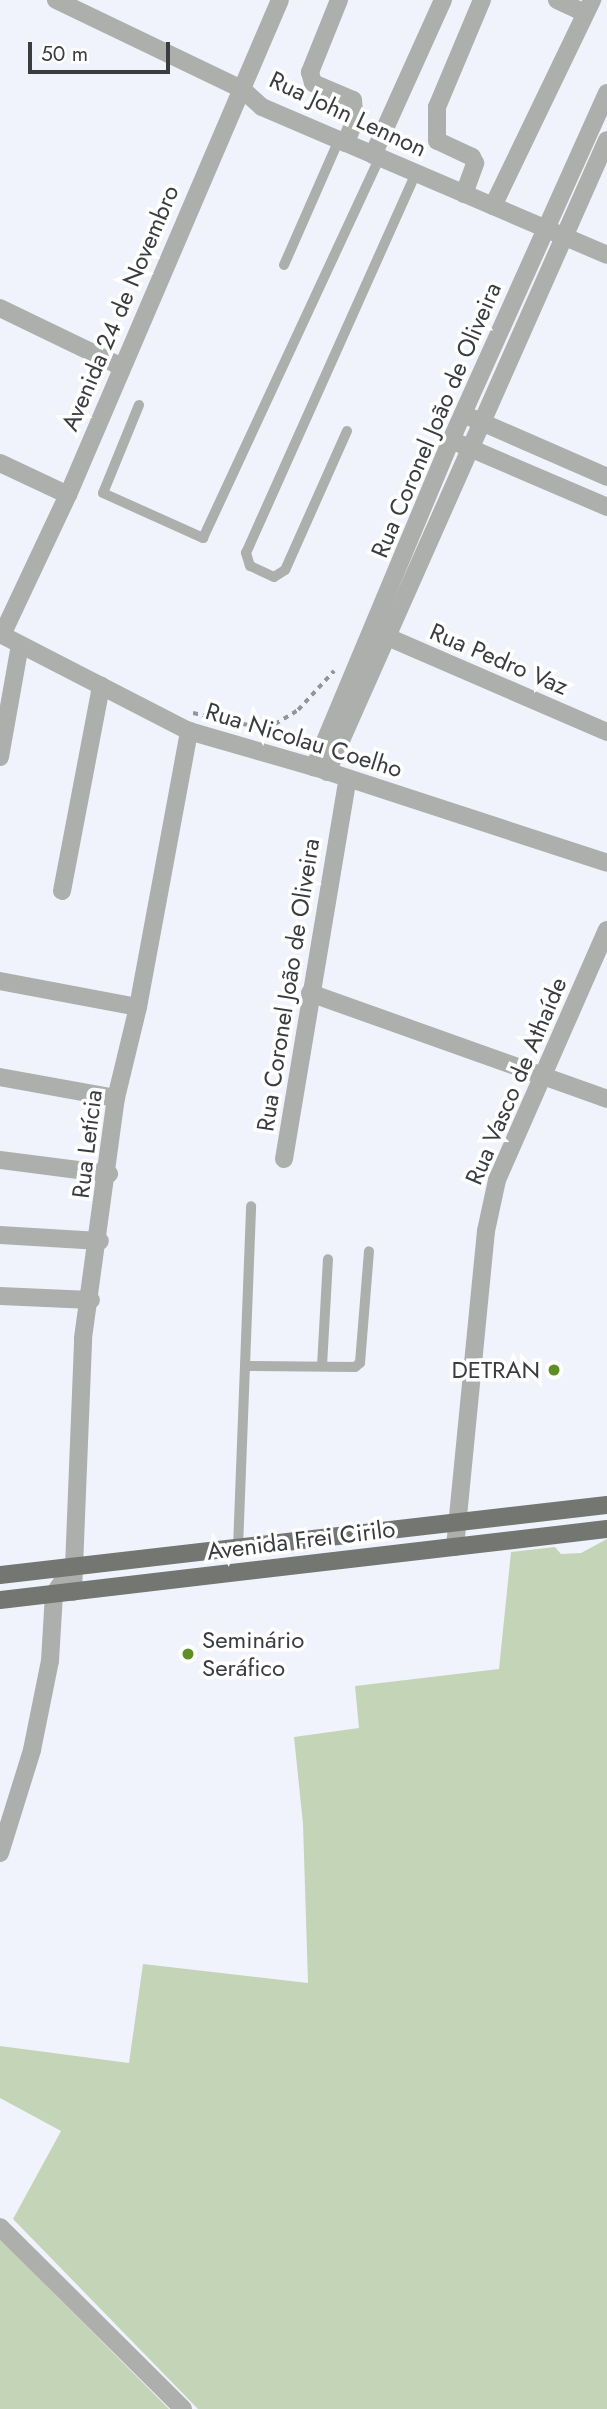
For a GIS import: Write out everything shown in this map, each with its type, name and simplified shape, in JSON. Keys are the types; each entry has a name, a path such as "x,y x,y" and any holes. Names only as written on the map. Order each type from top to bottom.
{"main road":[{"name":"Avenida Frei Cirilo","path":"0,1575 607,1505"},
{"name":"Avenida Frei Cirilo","path":"0,1600 607,1529"}],"street":[{"name":"Rua John Lennon","path":"56,0 242,89 262,107 607,256"},
{"name":"Avenida 24 de Novembro","path":"1,634 68,495 120,366 280,0"},
{"path":"339,0 310,72 313,83 353,100 355,121 342,142"},
{"path":"377,156 443,0"},
{"path":"464,194 475,163 472,157 437,141 437,107 482,0"},
{"path":"493,206 589,7 557,0"},
{"name":"Rua Coronel João de Oliveira","path":"321,769 379,633 451,440 607,93"},
{"name":"Rua Coronel João de Oliveira","path":"379,633 470,447 607,140"},
{"path":"0,308 120,366"},
{"path":"463,414 607,477"},
{"path":"451,440 607,507"},
{"path":"0,463 68,495"},
{"name":"Rua Pedro Vaz","path":"379,633 607,732"},
{"name":"Rua Nicolau Coelho","path":"1,634 189,731 321,769 607,863"},
{"path":"0,757 20,645"},
{"path":"62,891 101,686"},
{"name":"Rua Letícia","path":"73,1592 83,1338 100,1241 116,1098 138,1007 189,731"},
{"name":"Rua Coronel João de Oliveira","path":"284,1159 348,778"},
{"name":"Rua Vasco de Athaíde","path":"455,1547 454,1523 486,1231 496,1180 607,930"},
{"path":"0,981 138,1007"},
{"path":"310,993 607,1099"},
{"path":"0,1077 116,1098"},
{"path":"0,1160 109,1174"},
{"path":"0,1235 100,1241"},
{"path":"0,1296 90,1300"},
{"path":"0,1853 21,1794 42,1699 54,1635 54,1594 72,1567"},
{"path":"0,2227 183,2409"}],"lane":[{"path":"284,265 342,142"},
{"path":"139,405 103,493 203,538 377,156"},
{"path":"347,431 285,570 274,577 250,566 246,553 416,173"},
{"path":"238,1548 251,1206"},
{"path":"245,1366 355,1367 363,1354 369,1251"},
{"path":"321,1366 328,1259"}],"green space":[{"path":"607,1539 607,2409 198,2409 13,2219 61,2131 0,2098 0,2046 129,2063 143,1964 308,1983 303,1824 294,1737 359,1728 355,1686 499,1669 511,1552 555,1547 561,1554 581,1553"},
{"path":"0,2239 169,2409 0,2409"}],"place":[{"name":"DETRAN","path":"554,1370"},
{"name":"Seminário Seráfico","path":"188,1654"}]}
